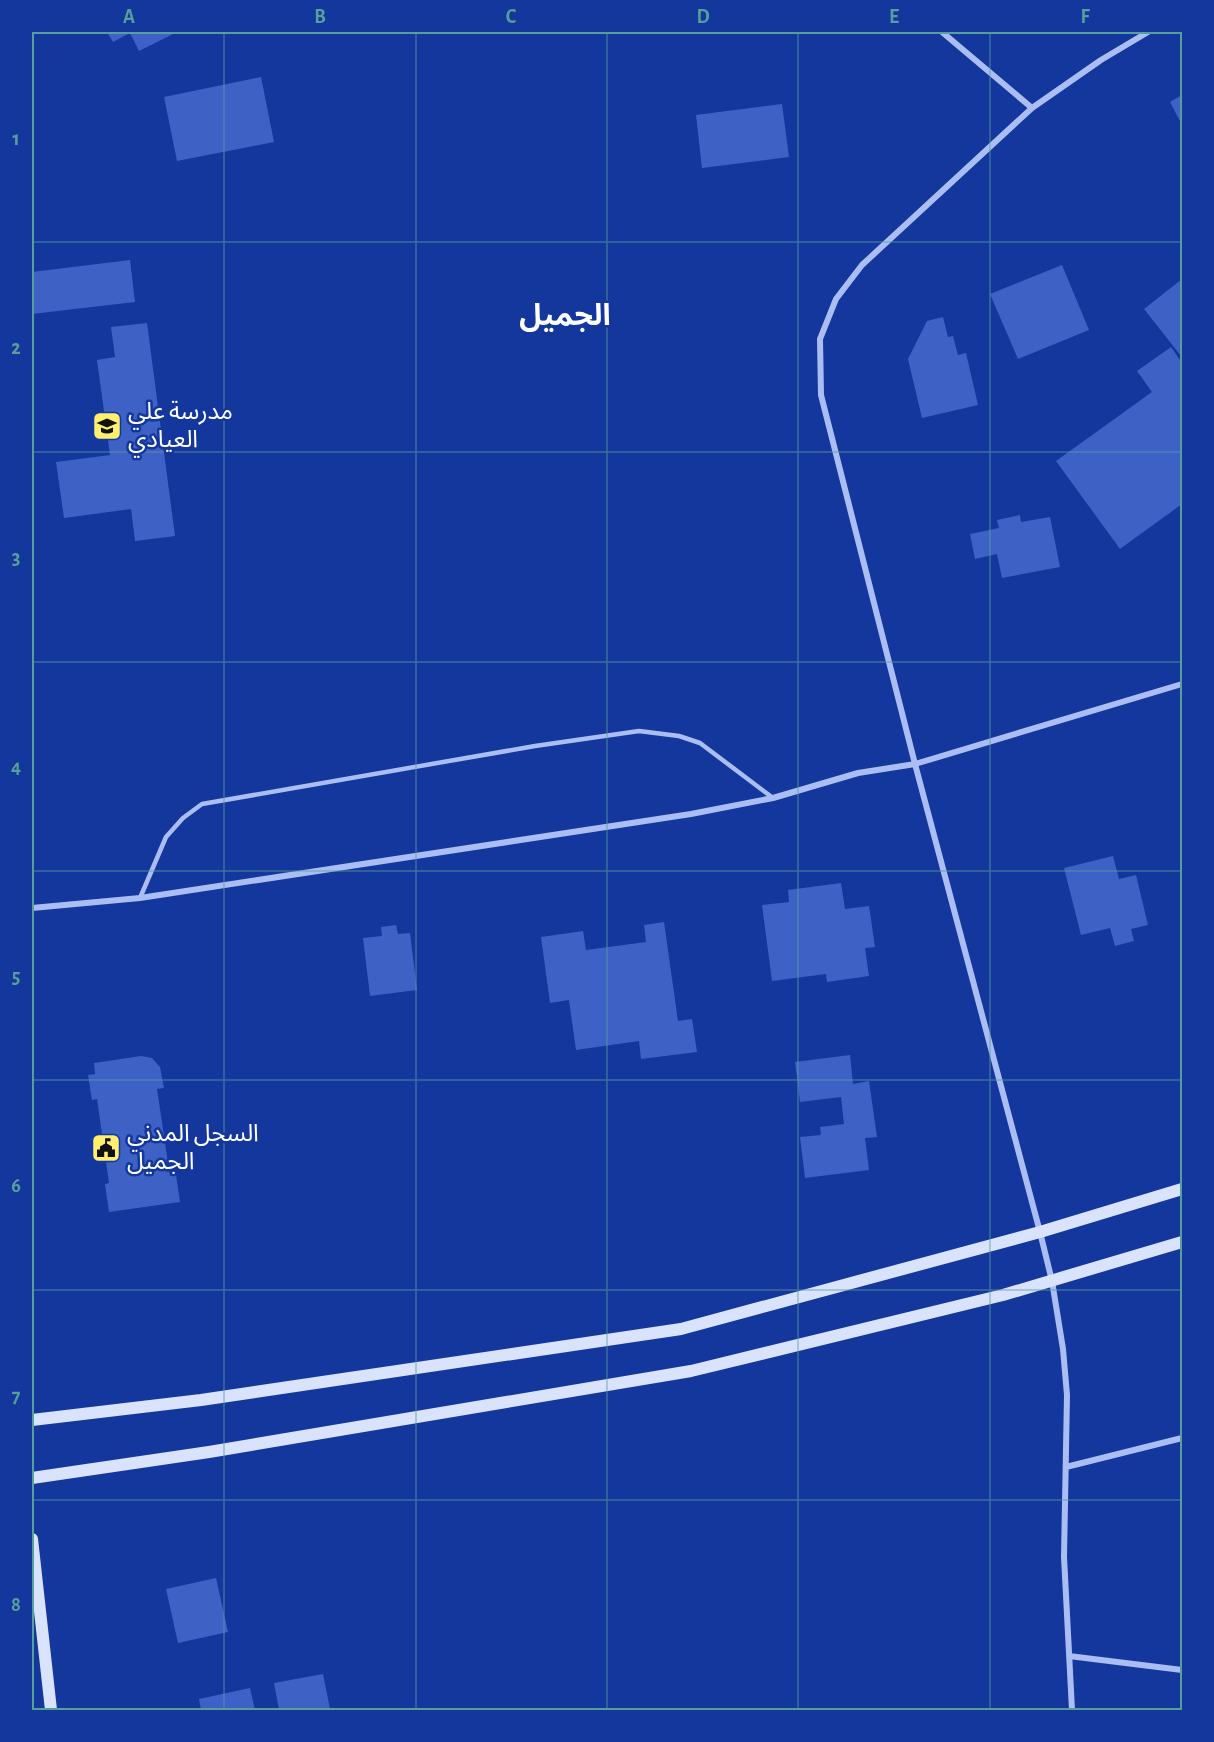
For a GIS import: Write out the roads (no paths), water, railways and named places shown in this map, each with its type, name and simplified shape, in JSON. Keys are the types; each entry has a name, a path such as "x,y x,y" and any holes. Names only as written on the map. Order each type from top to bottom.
{"street":[{"path":"942,32 1032,108"},
{"path":"1072,1710 1064,1557 1067,1395 1063,1349 1052,1281 915,764 821,395 820,339 836,299 862,265 1032,108 1101,60 1148,32"},
{"path":"32,908 140,898 691,813 773,798 858,773 915,764 1182,684"},
{"path":"32,1420 201,1400 681,1329 1040,1232 1182,1189"},
{"path":"32,1478 209,1452 691,1371 1003,1295 1182,1242"},
{"path":"1066,1467 1182,1438"},
{"path":"32,1539 51,1710"},
{"path":"1069,1656 1182,1670"}],"lane":[{"path":"140,898 166,837 183,818 202,804 535,746 639,731 679,736 700,743 773,798"}],"place":[{"name":"مدرسة علي العيادي","path":"107,426"},
{"name":"السجل المدني الجميل","path":"106,1148"}],"district":[{"name":"الجميل","path":"565,316"}]}
